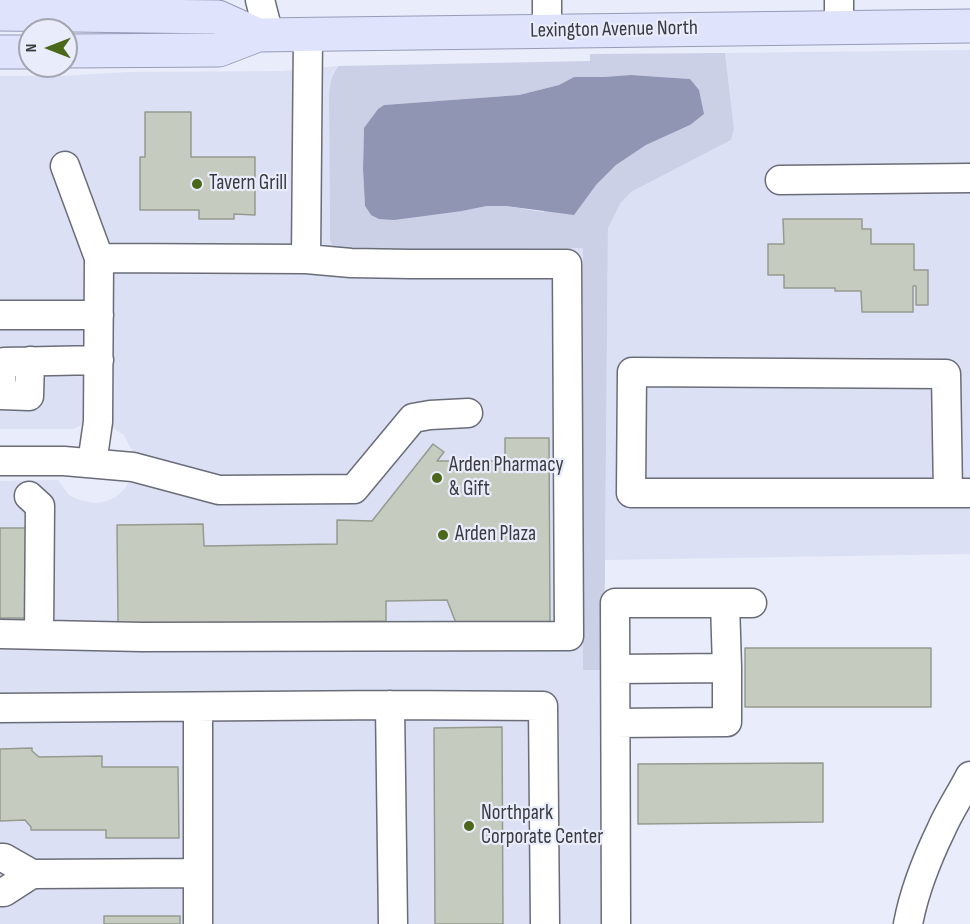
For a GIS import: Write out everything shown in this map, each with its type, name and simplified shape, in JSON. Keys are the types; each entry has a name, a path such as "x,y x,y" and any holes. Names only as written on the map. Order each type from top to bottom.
{"main road":[{"name":"Lexington Avenue North","path":"0,14 218,17 263,35"},
{"name":"Lexington Avenue North","path":"78,51 219,50 263,35 308,34 547,15 839,14 970,26"},
{"path":"0,52 18,52"}],"street":[{"path":"260,0 263,35"},
{"path":"306,259 308,34"},
{"path":"65,166 99,258 98,422 92,464"},
{"path":"780,180 970,178"},
{"path":"0,634 569,636 567,264 363,264 306,259 99,258"},
{"path":"0,315 99,315"},
{"path":"30,362 99,360"},
{"path":"632,372 946,374 959,493 631,493 632,372"},
{"path":"0,461 64,461 133,466 219,490 354,489 413,418 468,413"},
{"path":"30,496 40,506 39,635"},
{"path":"616,723 727,722 727,668 739,603 615,603 616,924"},
{"path":"616,669 727,668"},
{"path":"390,705 393,924"},
{"path":"0,708 543,706 545,924"},
{"path":"198,707 198,924"},
{"path":"908,924 910,911 941,829 970,777"},
{"path":"0,858 33,874 198,873"},
{"path":"0,892 4,892 33,874"}],"shaded area":[{"path":"970,50 970,554 605,560 608,228 620,204 631,192 731,140 734,129 725,53"},
{"path":"725,53 734,129 731,140 631,192 620,204 608,228 604,670 583,670 583,248 341,251 333,247 330,240 329,98 332,77 339,66 590,61 590,54","holes":["631,75 690,79 690,125 646,145 616,165 596,185 543,212 506,206 487,206 462,211 371,215 365,206 364,129 378,109 384,105 519,95 559,85 574,77"]},
{"name":"Arden Plaza","path":"339,66 332,76 329,98 330,240 341,251 583,247 583,669 604,670 604,924 0,924 0,481 58,480 69,495 79,500 96,503 107,501 116,497 133,477 134,454 123,434 104,423 93,422 73,429 0,429 0,76 78,78 78,75 128,72 281,71"},
{"path":"631,75 690,79 699,90 704,114 690,125 646,145 616,165 596,185 574,215 506,206 487,206 394,220 379,219 371,215 365,206 364,128 378,109 384,105 519,95 559,85 574,77"}],"building":[{"name":"Tavern Grill","path":"145,112 191,112 191,157 255,157 255,215 234,214 234,219 199,219 199,210 140,210 140,157 145,157"},
{"path":"783,219 862,219 862,229 871,229 871,244 914,244 914,270 928,270 928,305 916,305 916,286 913,286 913,312 862,312 861,291 835,291 835,288 784,288 784,275 768,275 768,244 784,244"},
{"name":"Arden Plaza","path":"505,438 549,438 550,622 456,623 447,600 386,601 386,621 118,624 117,525 203,524 204,546 337,544 337,520 372,521 433,444 444,452 437,461 505,461"},
{"path":"0,528 32,528 32,618 0,618"},
{"path":"745,648 931,648 931,707 745,707"},
{"name":"Northpark Corporate Center","path":"502,727 503,924 435,924 434,728"},
{"path":"32,748 32,751 39,757 102,756 102,767 178,767 179,838 106,838 106,830 31,830 25,820 0,821 0,749"},
{"path":"823,763 823,822 638,824 638,764"},
{"path":"104,916 180,916 180,924 104,924"}],"place":[{"name":"Tavern Grill","path":"197,184"},
{"name":"Arden Pharmacy & Gift","path":"437,478"},
{"name":"Arden Plaza","path":"443,535"},
{"name":"Northpark Corporate Center","path":"469,826"}]}
